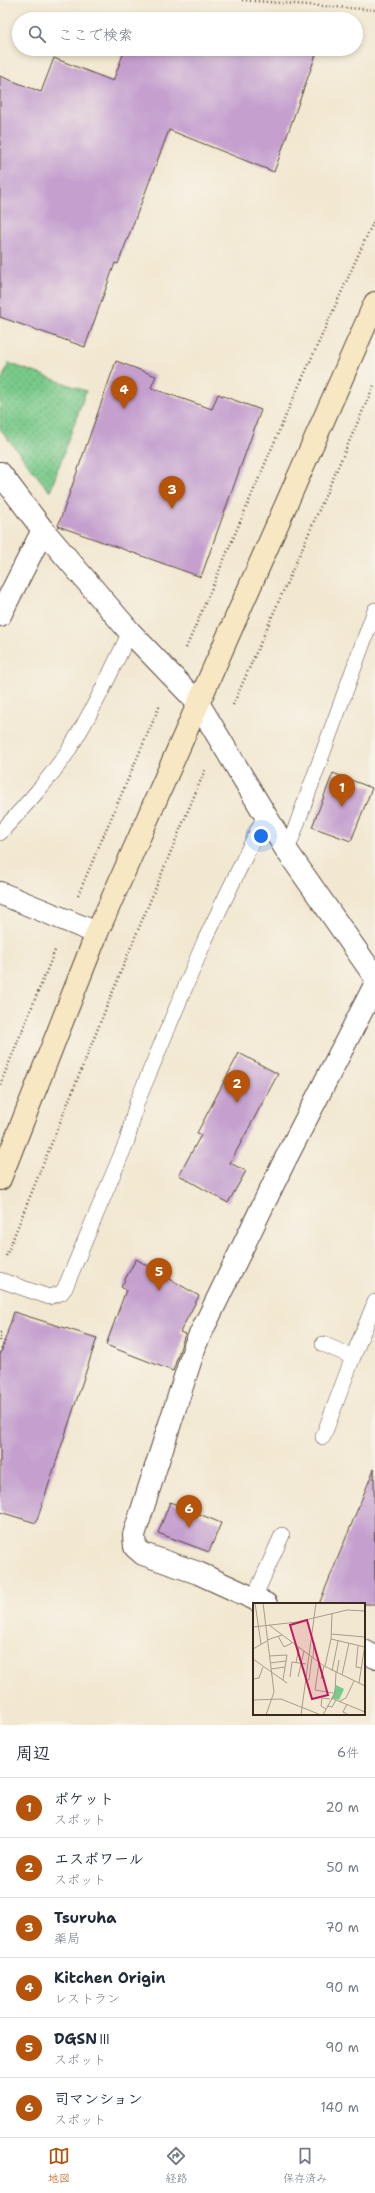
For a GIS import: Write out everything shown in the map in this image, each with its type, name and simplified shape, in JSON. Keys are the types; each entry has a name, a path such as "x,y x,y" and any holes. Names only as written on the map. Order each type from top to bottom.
{"street":[{"path":"0,1179 97,933 375,303"},
{"path":"0,472 43,530 130,632 198,703 287,851 375,976"},
{"path":"0,615 43,530"},
{"path":"0,893 97,933"},
{"path":"260,1601 198,1573 143,1554 135,1547 134,1535 196,1343 284,1162 375,985"},
{"path":"365,1652 375,1657"}],"lane":[{"path":"287,851 375,610"},
{"path":"0,833 41,787 67,751 97,701 130,632"},
{"path":"0,1280 49,1297 61,1293 65,1288 127,1141 137,1102 205,940 266,814"},
{"path":"323,1437 375,1302"},
{"path":"323,1344 353,1357"},
{"path":"260,1601 282,1535"}],"path":[{"path":"242,0 375,10"},
{"path":"3,1264 128,954 375,384"},
{"path":"0,1353 6,1338"},
{"path":"0,1339 3,1339 0,1348"}],"green space":[{"path":"9,363 86,391 50,492 0,429 0,384"}],"building":[{"path":"122,56 315,56 274,172 169,130 118,264 115,263 85,347 0,317 0,76 41,92 54,58 113,81"},
{"path":"116,361 156,376 151,388 212,409 218,394 261,410 201,577 58,526"},
{"path":"333,773 372,788 351,841 312,827"},
{"path":"239,1053 278,1074 230,1163 246,1171 228,1203 179,1175 201,1135 197,1133"},
{"path":"136,1259 199,1296 180,1332 185,1334 173,1371 106,1345 126,1290 121,1287"},
{"path":"14,1312 97,1338 36,1523 0,1512 0,1355"},
{"path":"374,1469 375,1604 319,1603"},
{"path":"170,1502 221,1523 209,1552 158,1533"}],"place":[{"name":"Kitchen Origin","path":"124,409"},
{"name":"Tsuruha","path":"172,509"},
{"name":"ポケット","path":"342,807"},
{"name":"エスポワール","path":"237,1103"},
{"name":"DGSNⅢ","path":"159,1291"},
{"name":"司マンション","path":"189,1528"}]}
